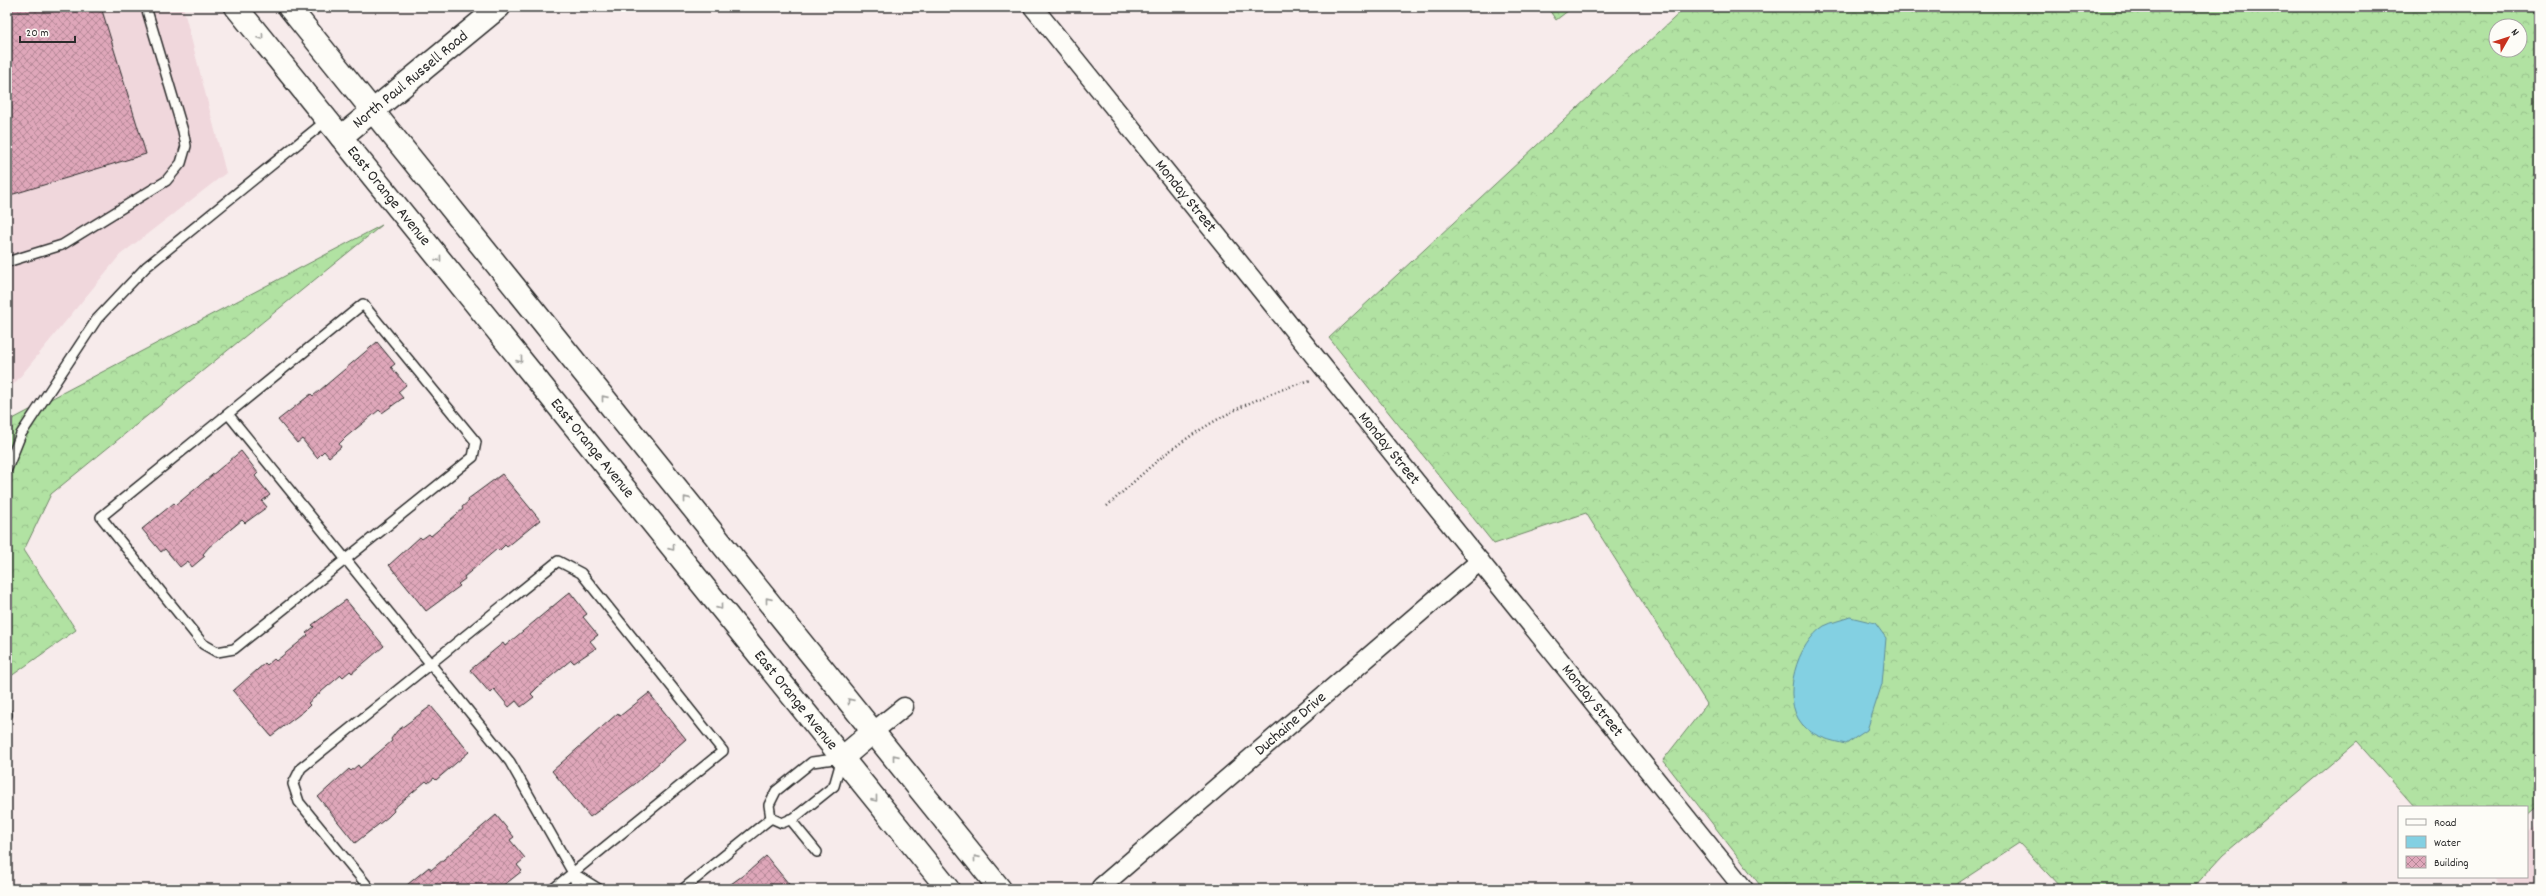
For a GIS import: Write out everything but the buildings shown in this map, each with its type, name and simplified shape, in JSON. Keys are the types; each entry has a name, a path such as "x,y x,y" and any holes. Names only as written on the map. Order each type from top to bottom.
{"street":[{"name":"East Orange Avenue","path":"236,7 948,889"},
{"path":"289,7 1000,889"},
{"name":"North Paul Russell Road","path":"341,137 499,7"},
{"name":"Monday Street","path":"1033,7 1744,889"},
{"name":"Duchaine Drive","path":"1101,887 1480,562"},
{"path":"842,758 904,707"}],"lane":[{"path":"7,262 62,245 166,181 181,163 186,146 183,131 146,7"},
{"path":"7,469 21,434 97,319 146,267 327,120"},
{"path":"363,304 476,442 473,457 345,560 234,649 216,652 203,644 101,516 363,304"},
{"path":"228,414 510,762 573,873 577,889"},
{"path":"370,889 299,802 293,784 301,768 431,665 558,561 581,573 723,751 552,889"},
{"path":"842,758 834,786 790,819 782,823 771,818 769,805 776,791 812,762 842,758"},
{"path":"683,889 771,818"},
{"path":"790,819 817,852"},
{"path":"573,873 599,889"}],"path":[{"path":"1107,506 1170,451 1188,438 1281,389 1329,374"}],"shaded area":[{"path":"7,7 183,7 226,173 120,255 15,383 7,388"},
{"path":"2539,823 2539,889 2503,889 2494,878 2528,878 2528,831"}],"green space":[{"path":"1547,7 1573,7 1556,20"},
{"path":"1686,7 2539,7 2539,805 2528,814 2528,806 2414,806 2357,742 2223,855 2192,889 2062,889 2019,843 1949,889 1763,889 1663,760 1707,704 1586,513 1494,544 1329,338"},
{"path":"382,225 51,494 24,550 76,630 7,679 7,422"}],"water":[{"path":"1850,617 1875,623 1886,638 1882,684 1867,730 1846,744 1829,740 1817,735 1802,724 1796,713 1792,700 1792,686 1799,658 1814,634 1830,623"}]}
